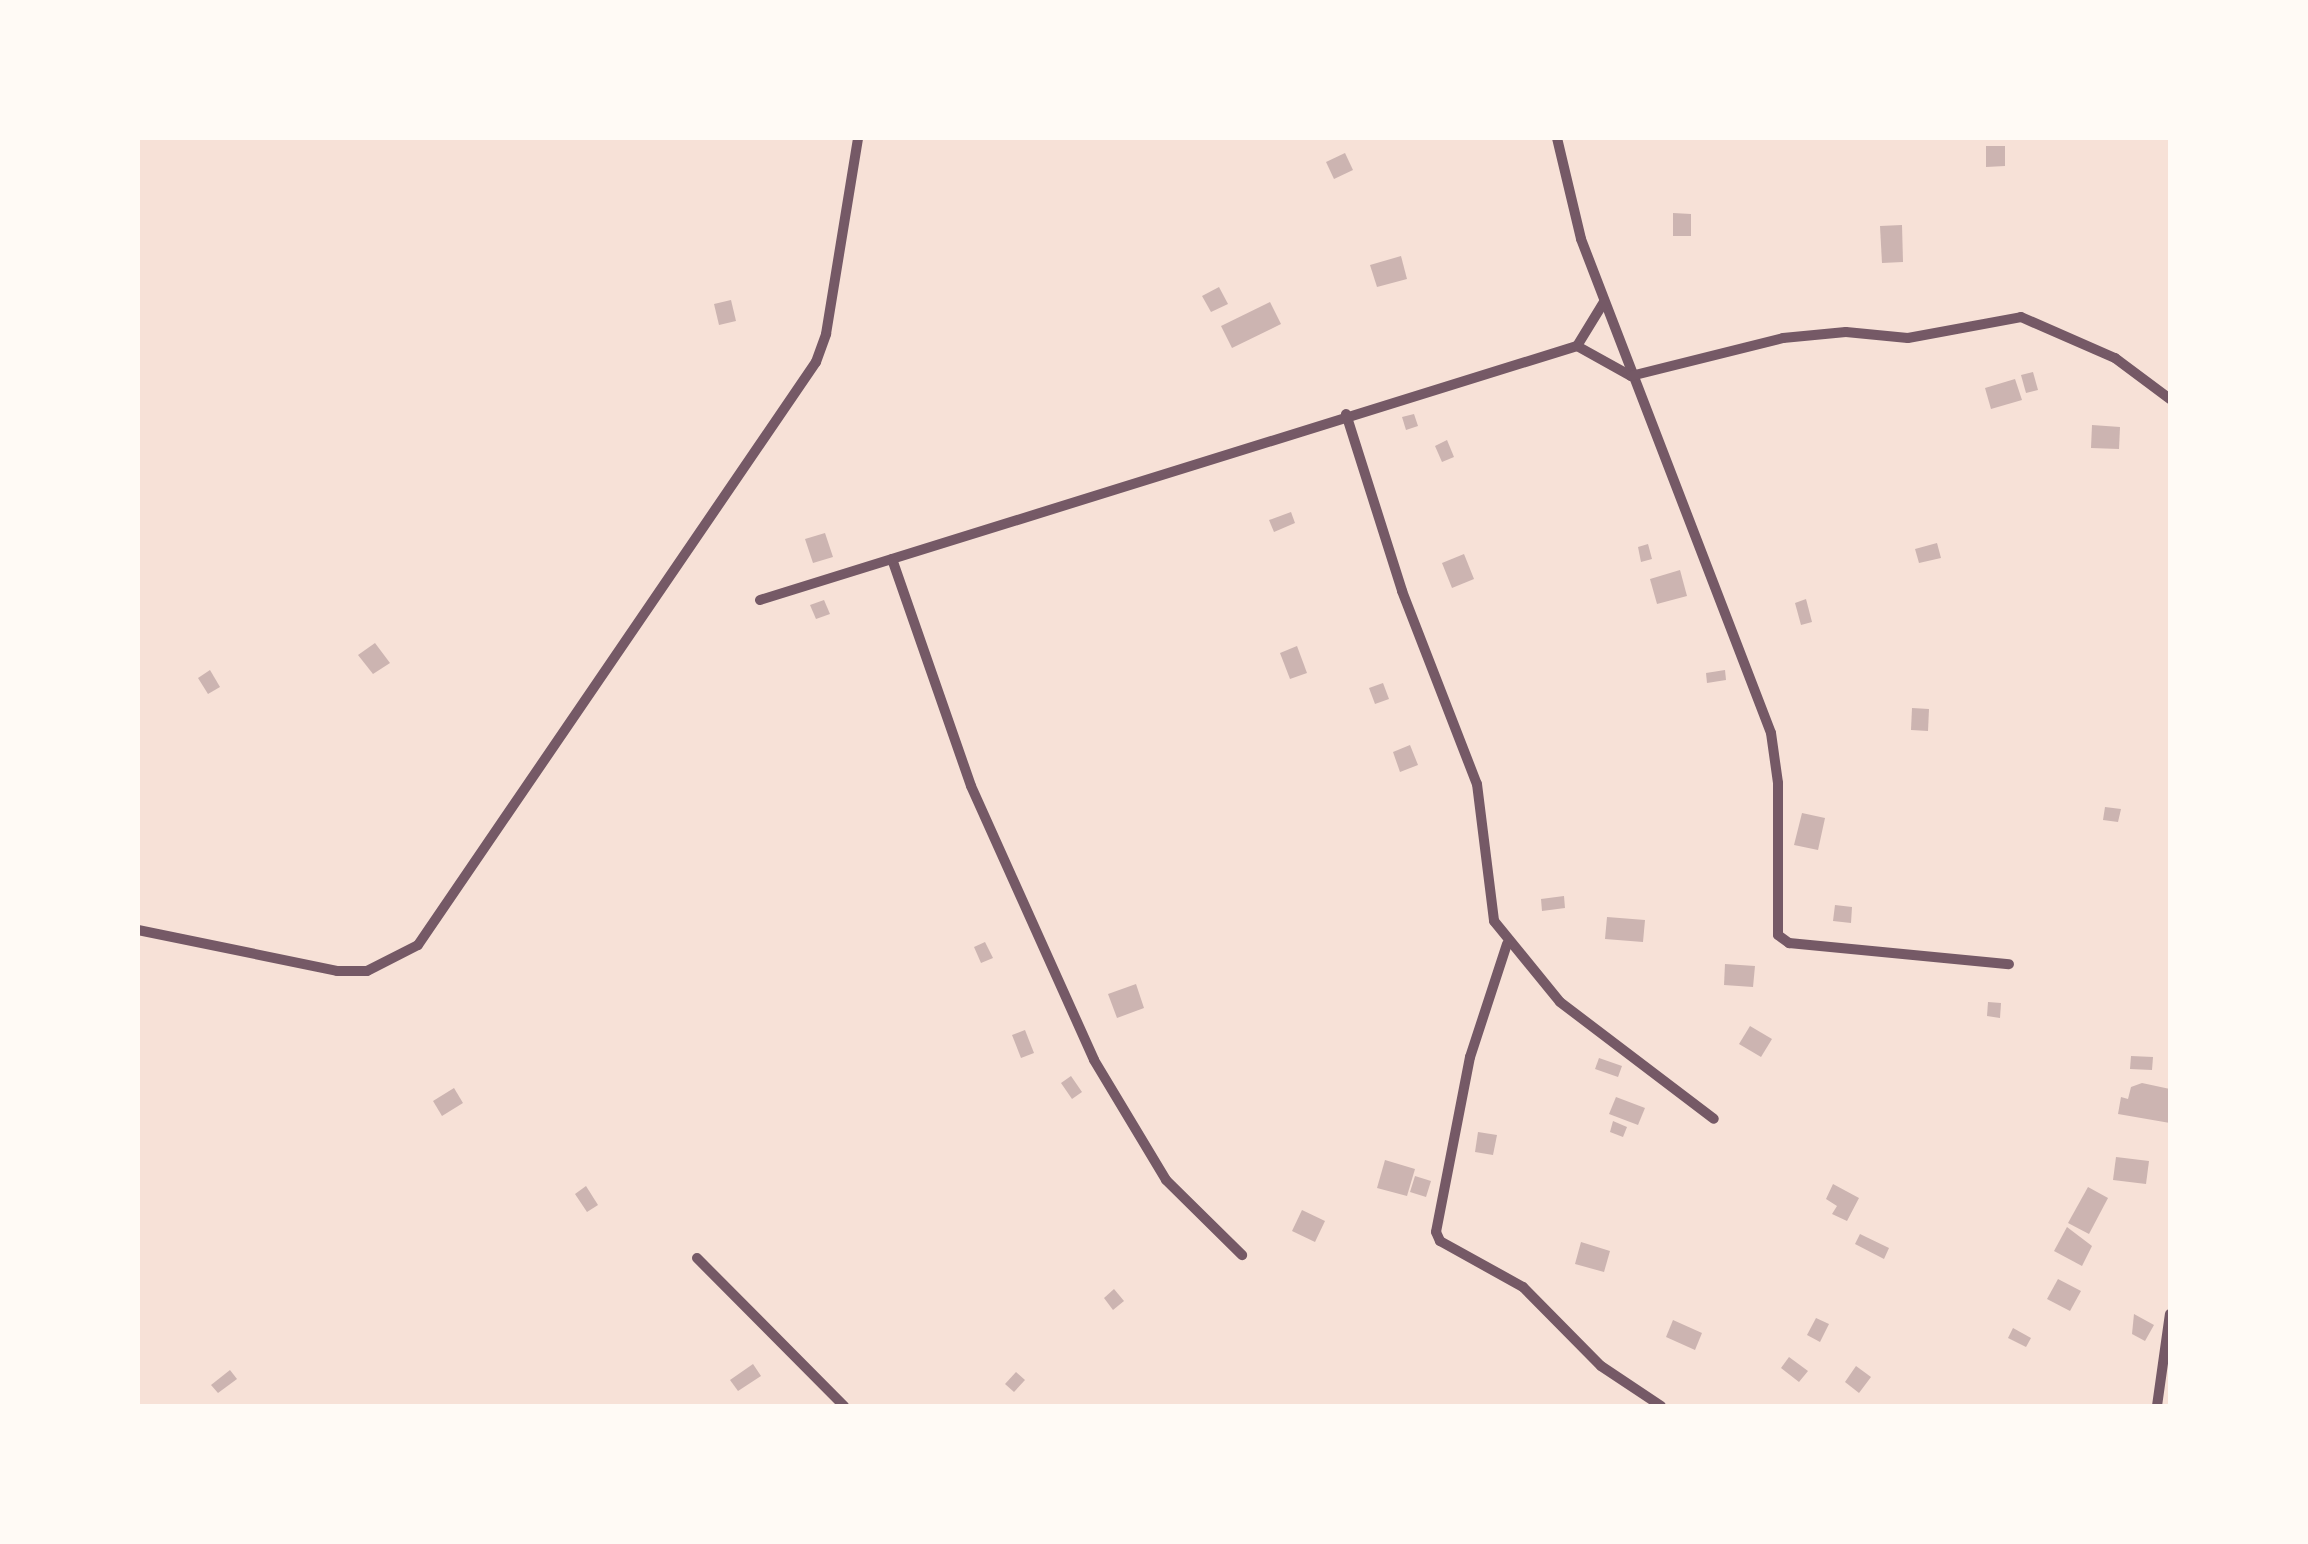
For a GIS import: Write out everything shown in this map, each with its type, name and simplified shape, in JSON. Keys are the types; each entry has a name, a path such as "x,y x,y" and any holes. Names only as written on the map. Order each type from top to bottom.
{"street":[{"path":"138,930 337,971 367,972 418,945 816,362 826,334 858,138"},
{"path":"1557,138 1604,302 1771,732 1778,783 1778,934 1788,943 2009,964"},
{"path":"760,600 1346,414 1577,346 1604,302"},
{"path":"1577,346 1631,376 1783,338 1846,332 1908,338 2004,316 2020,317 2115,358 2170,399"},
{"path":"1346,414 1402,591 1478,784 1494,921 1507,944 1560,1002 1714,1118"},
{"path":"892,559 971,786 1094,1060 1166,1180 1242,1255"},
{"path":"1507,944 1470,1057 1436,1232 1440,1241 1523,1286 1602,1366 1661,1406"},
{"path":"697,1258 844,1406"},
{"path":"2157,1406 2170,1314"}],"building":[{"path":"1986,146 2005,146 2005,166 1986,167"},
{"path":"1345,153 1353,170 1334,179 1326,162"},
{"path":"1673,213 1691,214 1691,236 1673,236"},
{"path":"1902,225 1903,262 1882,263 1880,226"},
{"path":"1401,256 1407,279 1377,287 1370,265"},
{"path":"1219,287 1228,304 1211,312 1202,296"},
{"path":"731,300 736,321 719,325 714,304"},
{"path":"1270,302 1281,324 1232,348 1221,326"},
{"path":"2033,372 2038,390 2026,393 2021,375"},
{"path":"2015,379 2022,400 1991,409 1985,388"},
{"path":"1414,414 1418,426 1406,430 1402,417"},
{"path":"2092,425 2120,427 2119,449 2091,448"},
{"path":"1447,440 1454,457 1442,462 1435,446"},
{"path":"1291,512 1295,523 1274,532 1269,520"},
{"path":"825,533 833,557 813,563 805,539"},
{"path":"1937,543 1941,558 1919,563 1915,549"},
{"path":"1648,544 1652,559 1641,562 1638,547"},
{"path":"1464,554 1474,579 1452,588 1442,563"},
{"path":"1680,570 1687,596 1657,604 1650,579"},
{"path":"1806,599 1812,622 1801,625 1795,603"},
{"path":"824,600 830,614 816,619 810,605"},
{"path":"375,643 390,663 373,674 358,655"},
{"path":"1297,646 1307,673 1290,679 1280,653"},
{"path":"210,670 220,687 208,694 198,678"},
{"path":"1725,670 1726,680 1707,683 1706,673"},
{"path":"1383,683 1389,699 1375,704 1369,688"},
{"path":"1912,708 1929,709 1928,731 1911,730"},
{"path":"1410,745 1418,765 1400,772 1393,752"},
{"path":"2105,807 2121,809 2118,822 2103,820"},
{"path":"1802,813 1825,818 1818,850 1794,845"},
{"path":"1564,896 1565,908 1542,911 1541,899"},
{"path":"1835,905 1852,907 1851,923 1833,921"},
{"path":"1607,917 1645,920 1643,942 1605,939"},
{"path":"985,942 993,958 981,963 974,947"},
{"path":"1725,964 1755,966 1753,987 1724,985"},
{"path":"1136,984 1144,1008 1117,1018 1108,994"},
{"path":"1988,1002 2001,1003 2000,1018 1987,1016"},
{"path":"1750,1026 1772,1039 1761,1057 1739,1044"},
{"path":"1025,1030 1034,1053 1021,1058 1012,1035"},
{"path":"2131,1056 2153,1057 2152,1070 2130,1069"},
{"path":"1599,1058 1622,1066 1618,1077 1595,1069"},
{"path":"1071,1076 1082,1092 1072,1099 1061,1083"},
{"path":"2142,1083 2170,1089 2170,1123 2118,1114 2121,1097 2128,1099 2131,1087"},
{"path":"454,1088 463,1103 442,1116 433,1101"},
{"path":"1616,1097 1645,1108 1638,1125 1609,1114"},
{"path":"1613,1121 1627,1127 1623,1137 1610,1132"},
{"path":"1478,1132 1497,1135 1493,1155 1475,1152"},
{"path":"2116,1157 2149,1161 2146,1184 2113,1180"},
{"path":"1385,1160 1415,1169 1407,1196 1377,1188"},
{"path":"1415,1176 1431,1181 1426,1197 1410,1192"},
{"path":"1833,1184 1859,1198 1847,1221 1832,1214 1837,1206 1826,1199"},
{"path":"586,1186 598,1205 587,1212 575,1194"},
{"path":"2088,1187 2108,1198 2089,1234 2068,1223"},
{"path":"1302,1210 1325,1221 1315,1242 1292,1231"},
{"path":"2067,1227 2092,1246 2082,1266 2054,1251"},
{"path":"1860,1234 1889,1248 1884,1259 1855,1244"},
{"path":"1581,1242 1610,1251 1604,1272 1575,1264"},
{"path":"2058,1279 2081,1291 2070,1311 2047,1299"},
{"path":"1114,1289 1124,1301 1113,1310 1104,1298"},
{"path":"2134,1314 2154,1325 2145,1341 2132,1334"},
{"path":"1816,1318 1829,1324 1820,1342 1807,1335"},
{"path":"1673,1320 1702,1333 1695,1350 1666,1337"},
{"path":"2013,1328 2031,1338 2026,1347 2008,1338"},
{"path":"1789,1357 1808,1371 1799,1382 1781,1368"},
{"path":"753,1364 761,1376 738,1391 730,1380"},
{"path":"1856,1366 1871,1377 1859,1393 1845,1382"},
{"path":"230,1370 237,1379 218,1393 211,1385"},
{"path":"1016,1372 1025,1380 1014,1392 1005,1384"}]}
